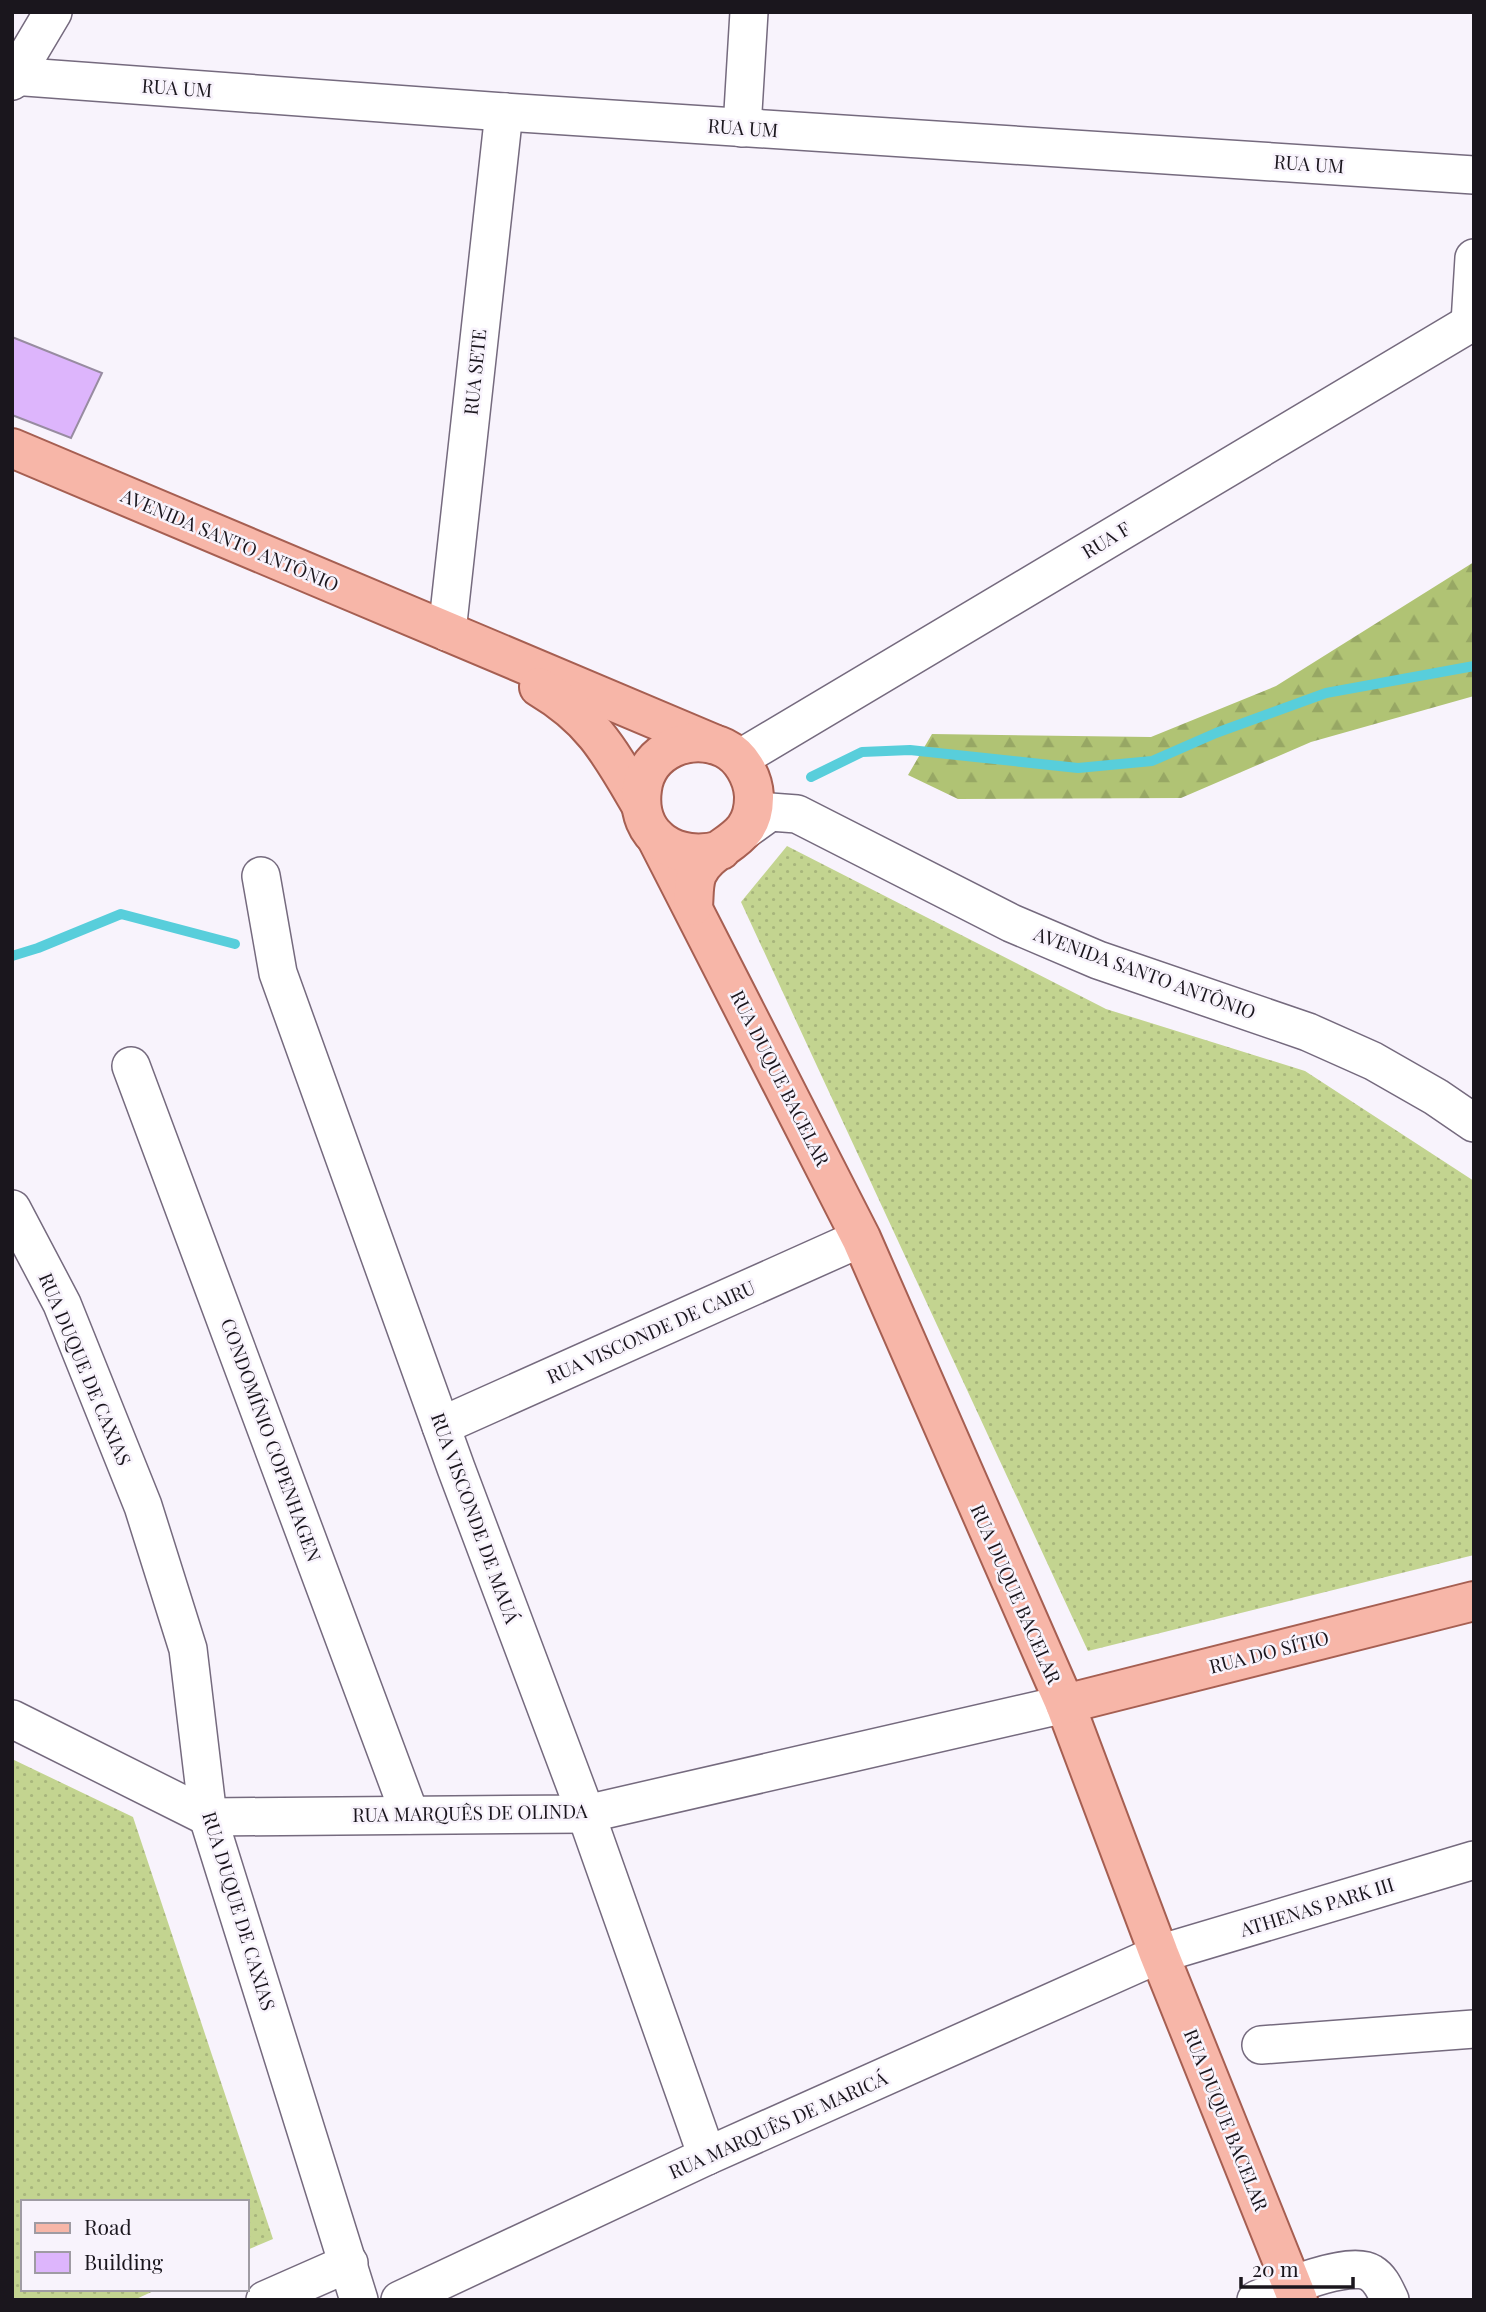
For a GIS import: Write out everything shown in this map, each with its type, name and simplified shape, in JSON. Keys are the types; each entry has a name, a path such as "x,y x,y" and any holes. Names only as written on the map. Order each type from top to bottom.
{"main road":[{"name":"AVENIDA SANTO ANTÔNIO","path":"12,447 447,632 734,759"},
{"name":"AVENIDA SANTO ANTÔNIO","path":"447,632 564,701 586,721 606,746 649,821"},
{"path":"693,906 698,874 704,864 733,840 752,813 754,794 734,759 696,741 677,745 661,755 642,786 649,821 670,848 687,854 704,855 733,840"},
{"name":"RUA DUQUE BACELAR","path":"649,821 861,1238 1065,1704 1160,1954 1295,2292"},
{"name":"RUA DO SÍTIO","path":"1065,1704 1474,1601"}],"street":[{"path":"13,78 53,12"},
{"path":"742,128 750,12"},
{"name":"RUA UM","path":"13,78 1474,175"},
{"name":"RUA SETE","path":"447,632 504,112"},
{"path":"1472,322 1474,258"},
{"name":"RUA F","path":"734,759 1472,322"},
{"name":"AVENIDA SANTO ANTÔNIO","path":"734,759 816,822"},
{"name":"AVENIDA SANTO ANTÔNIO","path":"733,840 770,812 797,814 1011,923 1098,960 1308,1032 1374,1061 1474,1123"},
{"name":"RUA VISCONDE DE MAUÁ","path":"261,876 278,972 440,1426 586,1814 707,2156"},
{"name":"CONDOMÍNIO COPENHAGEN","path":"131,1066 410,1815"},
{"name":"RUA DUQUE DE CAXIAS","path":"12,1209 62,1304 143,1506 188,1649 208,1817 359,2300"},
{"name":"RUA VISCONDE DE CAIRU","path":"440,1426 861,1238"},
{"name":"RUA MARQUÊS DE OLINDA","path":"12,1719 208,1817 586,1814 1065,1704"},
{"name":"ATHENAS PARK III","path":"1160,1954 1474,1860"},
{"name":"RUA MARQUÊS DE MARICÁ","path":"400,2300 707,2156 1160,1954"},
{"path":"1261,2045 1474,2029"},
{"path":"265,2300 349,2263"},
{"path":"1256,2300 1295,2292 1354,2267 1370,2272 1383,2285 1390,2300"}],"green space":[{"path":"1474,562 1474,696 1311,742 1181,798 958,799 908,775 932,734 1151,737 1276,686"},
{"path":"787,846 1106,1009 1305,1071 1474,1181 1474,1555 1088,1651 741,902"},
{"path":"12,1759 133,1817 273,2239 248,2250 248,2200 21,2200 21,2291 154,2291 134,2300 12,2300"}],"building":[{"path":"12,337 102,373 71,438 12,415"}],"waterway":[{"path":"811,777 862,752 910,750 1078,768 1152,761 1216,733 1326,693 1474,666"},
{"path":"12,956 121,914 235,944"}]}
